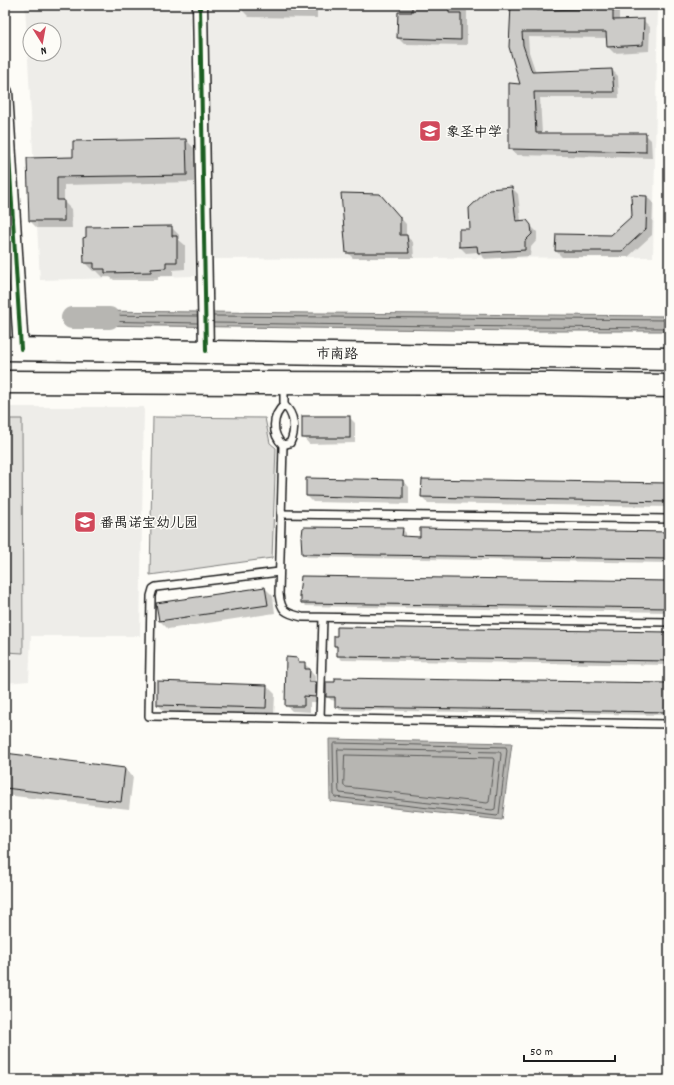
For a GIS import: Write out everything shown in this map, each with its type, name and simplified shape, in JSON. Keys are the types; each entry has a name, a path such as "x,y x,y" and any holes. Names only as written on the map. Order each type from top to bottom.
{"highway":[{"name":"市南路","path":"13,349 206,342 669,358"},
{"path":"5,382 551,384 669,386"}],"street":[{"path":"200,5 206,342"},
{"path":"5,92 13,349"}],"lane":[{"path":"284,383 284,406 280,409 274,420 277,440 282,445 279,594 280,602 284,611 302,618 669,622"},
{"path":"282,445 290,443 294,428 290,410 284,406"},
{"path":"281,514 669,519"},
{"path":"279,572 156,587 153,589 151,596 149,716 669,724"},
{"path":"320,718 323,618"}],"shaded area":[{"path":"25,5 190,5 196,276 40,280 28,62 62,62 62,22 26,22"},
{"name":"象圣中学","path":"203,5 658,5 653,257 207,259"},
{"name":"番禺诺宝幼儿园","path":"5,407 144,407 140,636 31,636 29,681 5,683"},
{"path":"153,417 265,418 270,443 276,448 272,558 150,575"},
{"path":"10,419 22,419 23,653 6,652 10,582 5,584 5,433 11,434"}],"water":[{"path":"87,311 669,316 669,331 521,331 90,325 79,318"},
{"path":"329,739 512,743 502,820 330,801"}],"building":[{"path":"412,5 449,5 449,13 461,13 461,40 397,38 398,12 412,12"},
{"path":"511,5 536,5 537,10 591,9 591,5 613,5 613,20 644,19 643,45 607,47 606,32 522,32 523,45 532,72 612,69 614,92 534,92 536,133 646,133 646,152 509,149 509,83 520,84 509,47"},
{"path":"186,139 187,175 57,177 57,200 64,200 64,221 29,221 27,158 73,157 73,141"},
{"path":"512,187 516,221 527,220 531,225 532,234 525,241 525,250 478,253 477,246 459,247 459,229 470,229 469,208 489,189"},
{"path":"341,193 380,194 400,217 400,235 407,235 409,253 346,253"},
{"path":"631,195 647,196 646,229 622,251 555,251 556,234 611,235 632,216"},
{"path":"172,226 172,236 177,236 177,262 166,262 166,268 151,269 151,272 105,273 105,269 94,269 94,263 84,263 83,238 86,237 86,227"},
{"path":"302,416 350,416 350,438 302,438"},
{"path":"306,478 403,480 403,498 306,496"},
{"path":"422,479 669,483 669,502 421,497"},
{"path":"303,527 403,528 402,536 420,537 420,528 669,532 669,559 302,554 301,536"},
{"path":"301,576 669,581 669,608 301,603 301,596 299,596"},
{"path":"265,587 268,605 159,621 156,603"},
{"path":"337,627 669,632 669,661 337,656 337,646 334,646 334,636 337,636"},
{"path":"286,657 298,658 298,662 305,662 305,669 310,669 309,682 316,682 316,697 304,696 304,706 285,706"},
{"path":"335,678 669,683 669,712 335,707 335,697 326,697 326,682 335,682"},
{"path":"157,681 267,685 266,708 157,705"},
{"path":"5,753 125,768 121,802 5,788"}],"waterway":[{"path":"72,318 109,318"}],"cycle path":[{"path":"200,5 206,351"},
{"path":"5,92 21,349"}],"place":[{"name":"象圣中学","path":"430,131"},
{"name":"番禺诺宝幼儿园","path":"85,522"}]}
